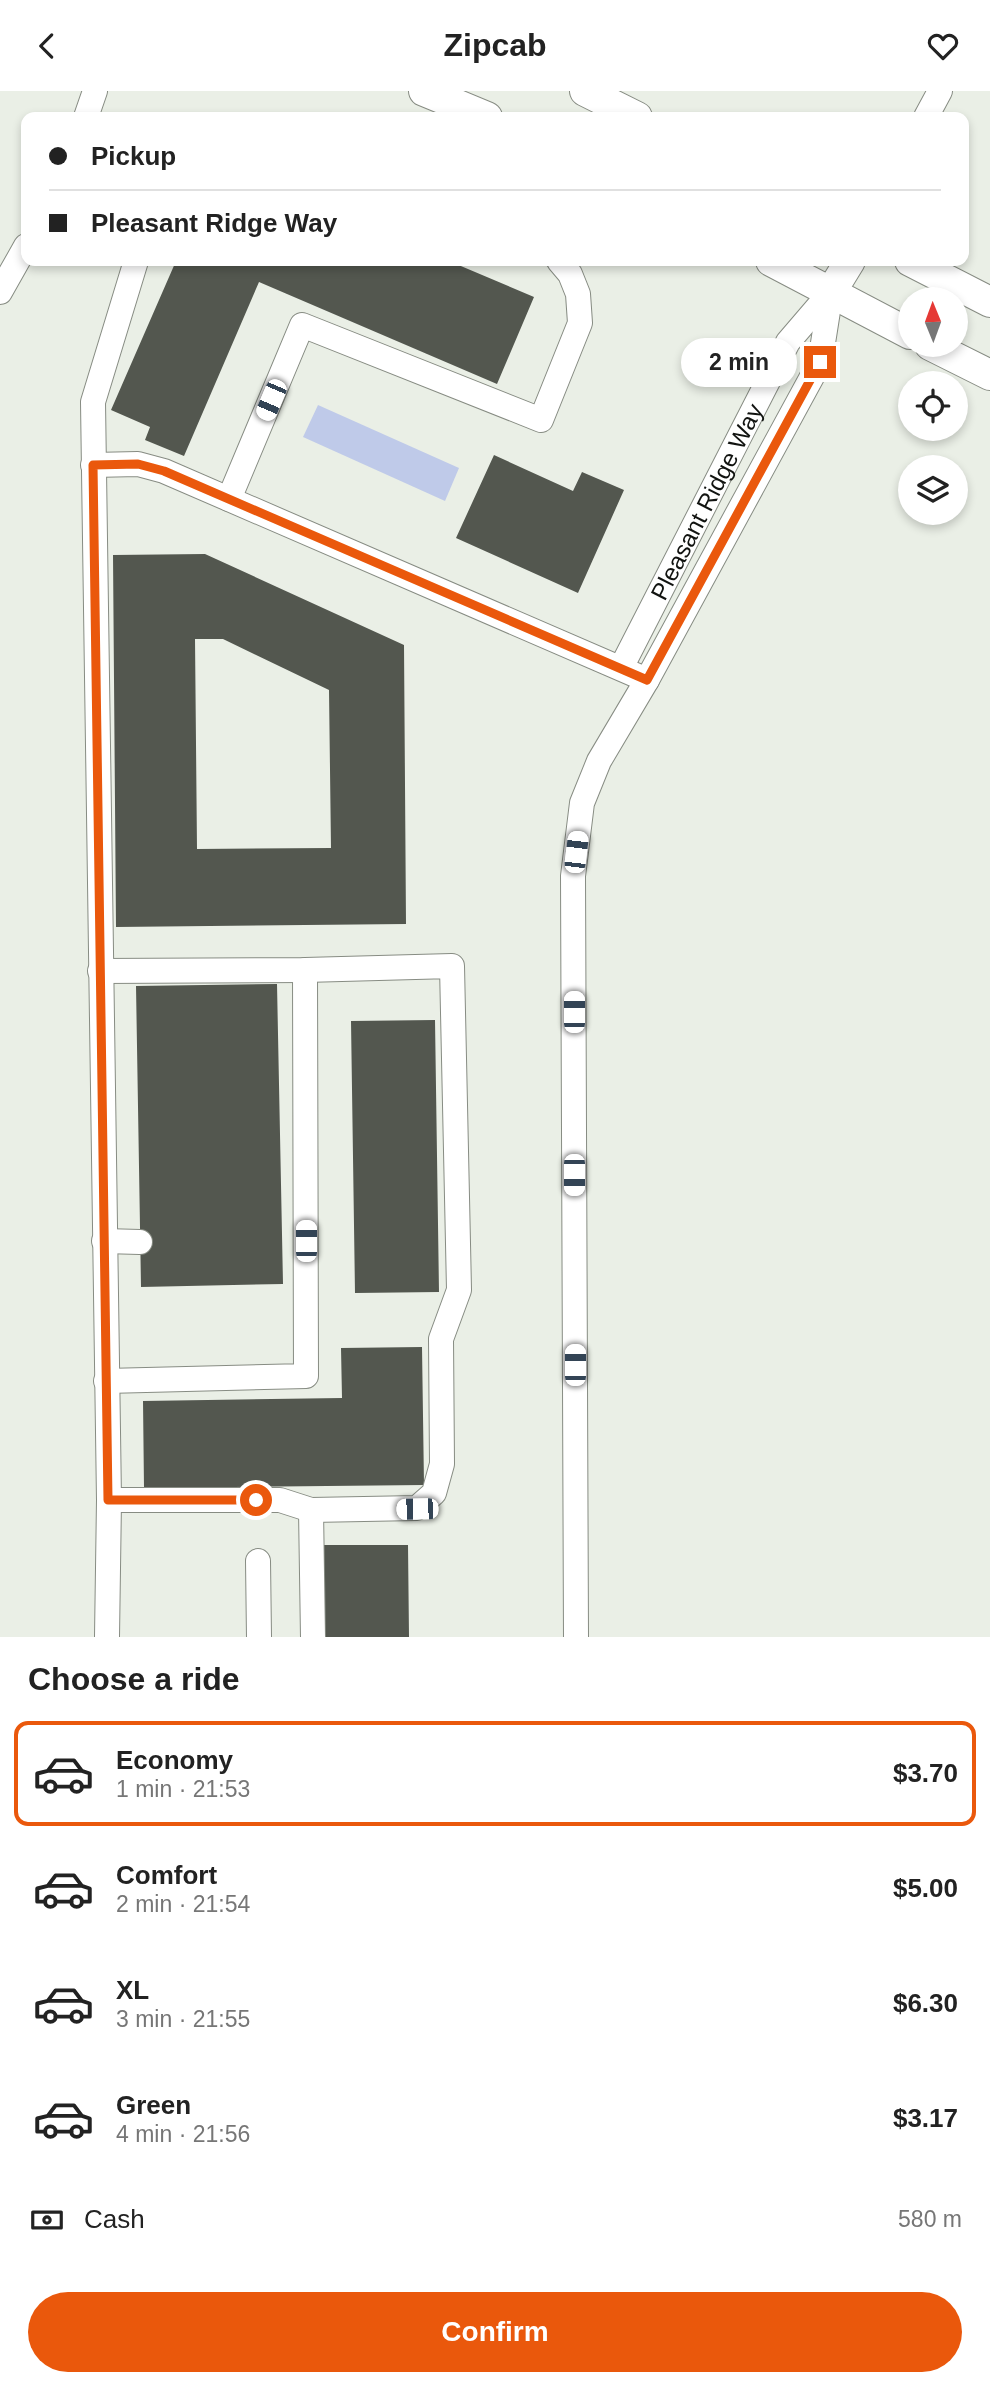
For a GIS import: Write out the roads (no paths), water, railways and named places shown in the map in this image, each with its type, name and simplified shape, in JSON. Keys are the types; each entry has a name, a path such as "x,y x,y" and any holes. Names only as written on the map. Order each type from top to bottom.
{"main road":[{"path":"424,91 475,112"},
{"path":"585,91 627,112"},
{"path":"781,266 898,328"},
{"path":"831,292 847,266"},
{"path":"920,266 990,302"},
{"path":"954,357 990,375"}],"street":[{"path":"88,112 95,91"},
{"path":"929,112 940,91"},
{"path":"0,292 21,255"},
{"path":"107,1637 108,1500 93,402 134,266"},
{"path":"229,499 302,325 541,420 580,323 578,294 570,274 563,266"},
{"name":"Pleasant Ridge Way","path":"621,668 788,342 831,292"},
{"name":"Pleasant Ridge Way","path":"576,1637 573,876 582,803 599,761 647,680 820,362 831,292"},
{"path":"93,465 138,464 164,471 647,680"},
{"path":"100,971 452,966 459,1290 442,1339 442,1464 434,1493 417,1509 311,1510 280,1500 108,1500"},
{"path":"106,1381 306,1376 305,970"},
{"path":"104,1241 140,1242"},
{"path":"311,1510 313,1637"},
{"path":"258,1561 259,1637"}],"water":[{"path":"318,405 459,468 445,501 303,437"}]}
